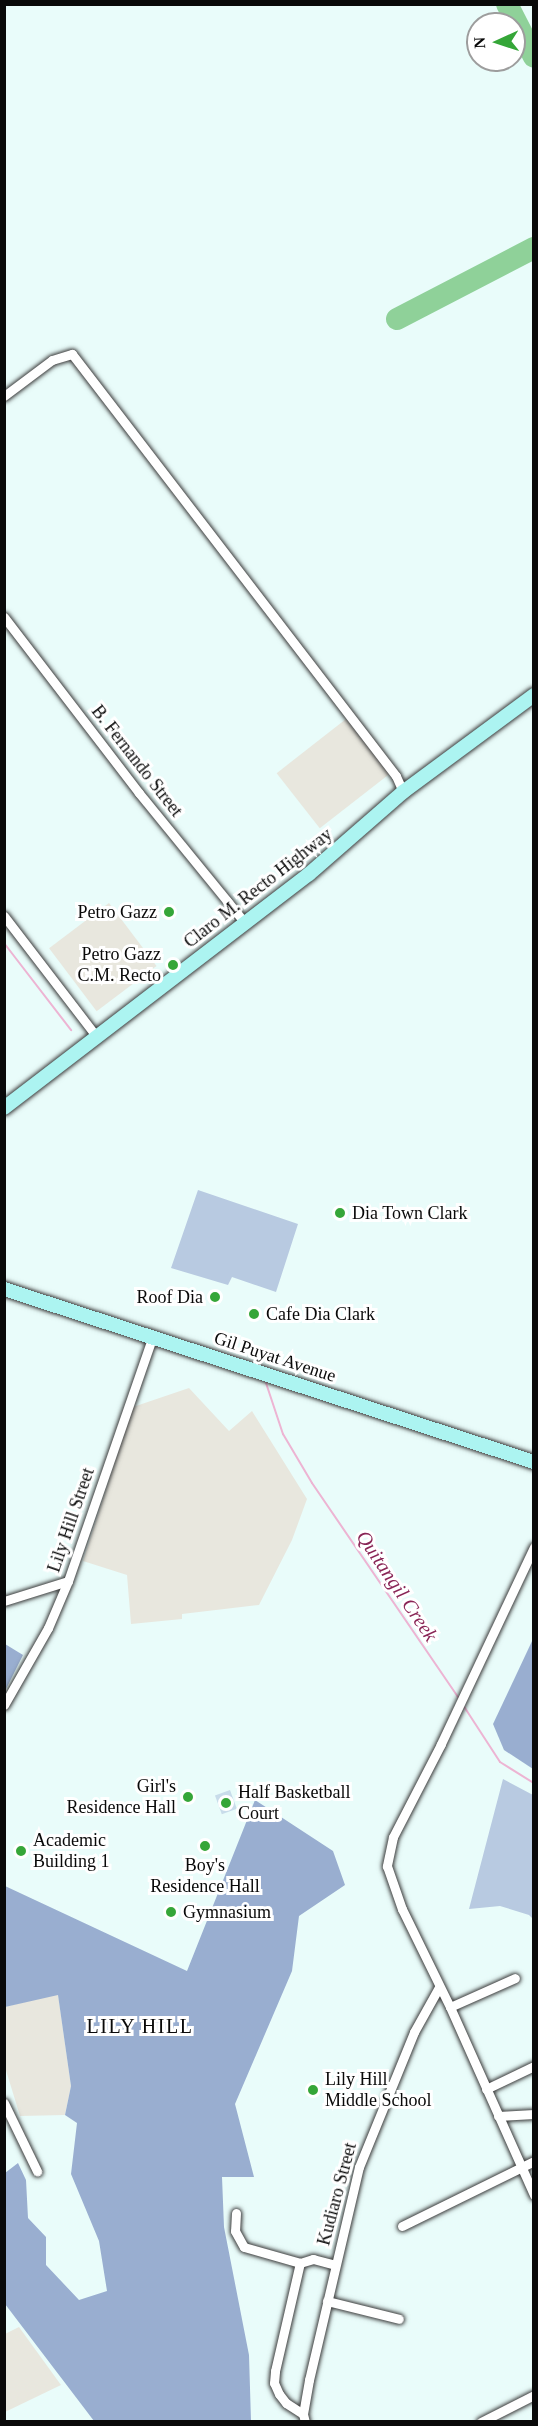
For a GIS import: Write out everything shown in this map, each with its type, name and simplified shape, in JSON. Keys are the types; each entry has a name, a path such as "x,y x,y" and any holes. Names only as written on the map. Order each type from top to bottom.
{"main road":[{"name":"Claro M. Recto Highway","path":"4,1108 309,874 403,792 534,695"},
{"name":"Gil Puyat Avenue","path":"4,1289 534,1462"}],"street":[{"path":"4,396 51,360 72,354 396,776 403,792"},
{"name":"B. Fernando Street","path":"4,617 139,793 245,923"},
{"path":"4,916 97,1037"},
{"name":"Lily Hill Street","path":"4,1705 48,1628 68,1581 152,1338"},
{"path":"534,1547 459,1706 393,1837 387,1866 392,1885 450,2007 534,2195"},
{"path":"4,1601 68,1581"},
{"path":"450,2007 515,1978"},
{"name":"Kudiaro Street","path":"304,2418 327,2301 359,2166 414,2032 439,1987"},
{"path":"486,2089 534,2066"},
{"path":"4,2103 37,2171"},
{"path":"498,2116 534,2114"},
{"path":"402,2226 534,2161"},
{"path":"236,2213 235,2231 244,2247 300,2263 313,2259 335,2265"},
{"path":"300,2263 274,2372 274,2384 286,2403 304,2418"},
{"path":"327,2301 399,2319"},
{"path":"481,2421 534,2395"}],"shaded area":[{"path":"346,719 389,774 320,828 277,773"},
{"path":"109,903 157,966 97,1011 49,948"},
{"path":"198,1190 298,1224 276,1292 232,1277 228,1285 171,1268"},
{"path":"189,1388 229,1431 252,1411 307,1499 292,1540 259,1605 182,1614 182,1619 131,1624 127,1575 83,1561 133,1407"},
{"path":"533,1639 533,1769 504,1750 493,1724"},
{"path":"5,1644 23,1655 5,1691"},
{"path":"503,1779 533,1795 533,1919 529,1915 500,1906 469,1909"},
{"name":"Half Basketball Court","path":"230,1790 237,1809 222,1814 215,1795"},
{"path":"255,1800 333,1851 345,1885 299,1916 292,1971 235,2104 254,2177 222,2177 224,2227 249,2355 251,2421 94,2421 5,2304 5,2173 18,2163 26,2180 28,2218 46,2237 46,2265 79,2300 107,2291 99,2241 71,2174 77,2123 65,2115 71,2086 58,1995 5,2007 5,1886 187,1971"},
{"path":"58,1994 71,2086 65,2115 20,2116 5,2067 4,2007"},
{"path":"19,2327 61,2385 5,2412 5,2334"}],"waterway":[{"name":"Quitangil Creek","path":"4,943 71,1030"},
{"name":"Quitangil Creek","path":"266,1383 283,1434 312,1483 460,1700"},
{"name":"Quitangil Creek","path":"463,1705 500,1762 534,1783"}],"taxiway":[{"path":"507,4 534,57"},
{"path":"397,319 534,248"}],"place":[{"name":"Petro Gazz","path":"169,912"},
{"name":"Petro Gazz C.M. Recto","path":"173,965"},
{"name":"Dia Town Clark","path":"340,1213"},
{"name":"Roof Dia","path":"215,1297"},
{"name":"Cafe Dia Clark","path":"254,1314"},
{"name":"Girl's Residence Hall","path":"188,1797"},
{"name":"Half Basketball Court","path":"226,1803"},
{"name":"Boy's Residence Hall","path":"205,1846"},
{"name":"Academic Building 1","path":"21,1851"},
{"name":"Gymnasium","path":"171,1912"},
{"name":"Lily Hill Middle School","path":"313,2090"}],"district":[{"name":"LILY HILL","path":"140,2026"}]}
